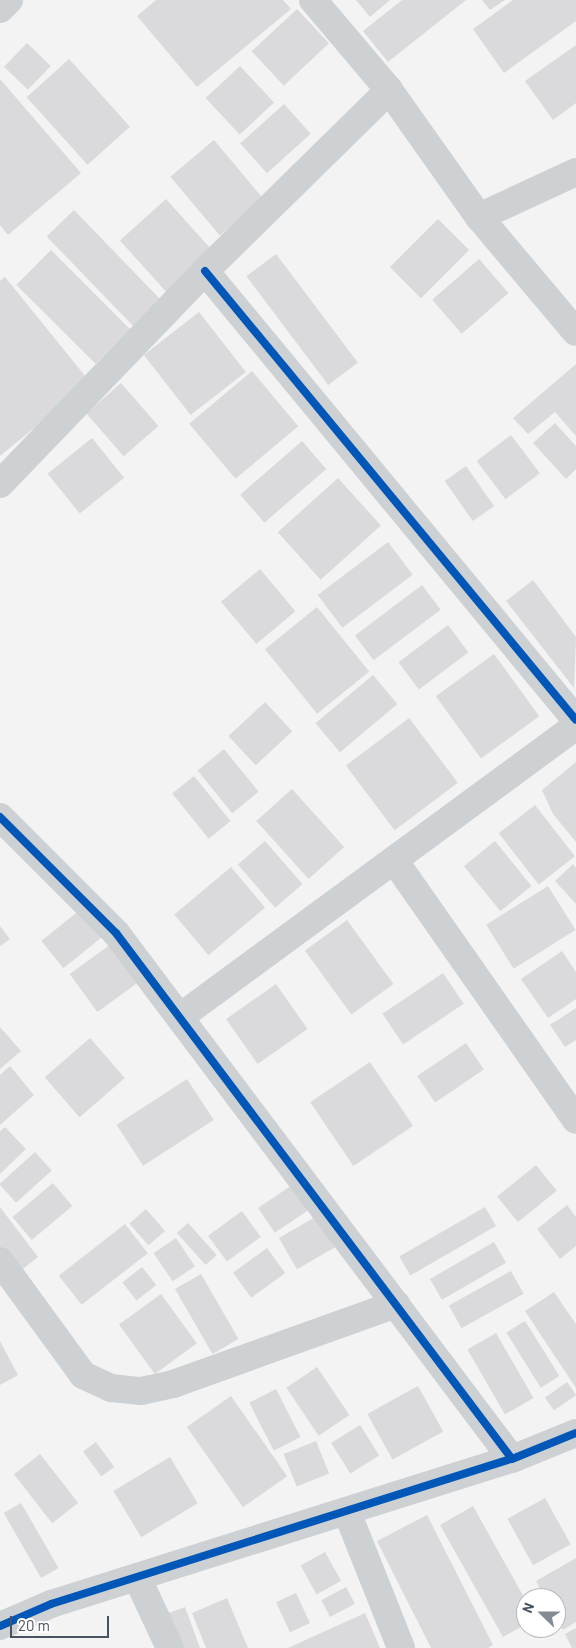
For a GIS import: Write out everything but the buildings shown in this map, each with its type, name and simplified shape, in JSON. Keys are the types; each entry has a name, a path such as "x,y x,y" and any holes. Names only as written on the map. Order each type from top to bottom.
{"street":[{"path":"0,8 9,0"},
{"path":"313,0 389,90 479,217 576,332"},
{"path":"0,484 204,271 389,90"},
{"path":"479,217 576,172"},
{"path":"204,271 576,720"},
{"path":"180,1017 576,726"},
{"path":"0,817 116,933 512,1459"},
{"path":"394,860 576,1120"},
{"path":"0,1261 83,1375 111,1388 141,1390 173,1384 396,1304"},
{"path":"0,1626 51,1604 512,1459 576,1432"},
{"path":"347,1512 401,1648"},
{"path":"137,1577 170,1648"}],"cycle path":[{"path":"205,271 576,720"},
{"path":"0,817 116,933 512,1459"},
{"path":"0,1626 51,1604 512,1459 576,1433"}]}
